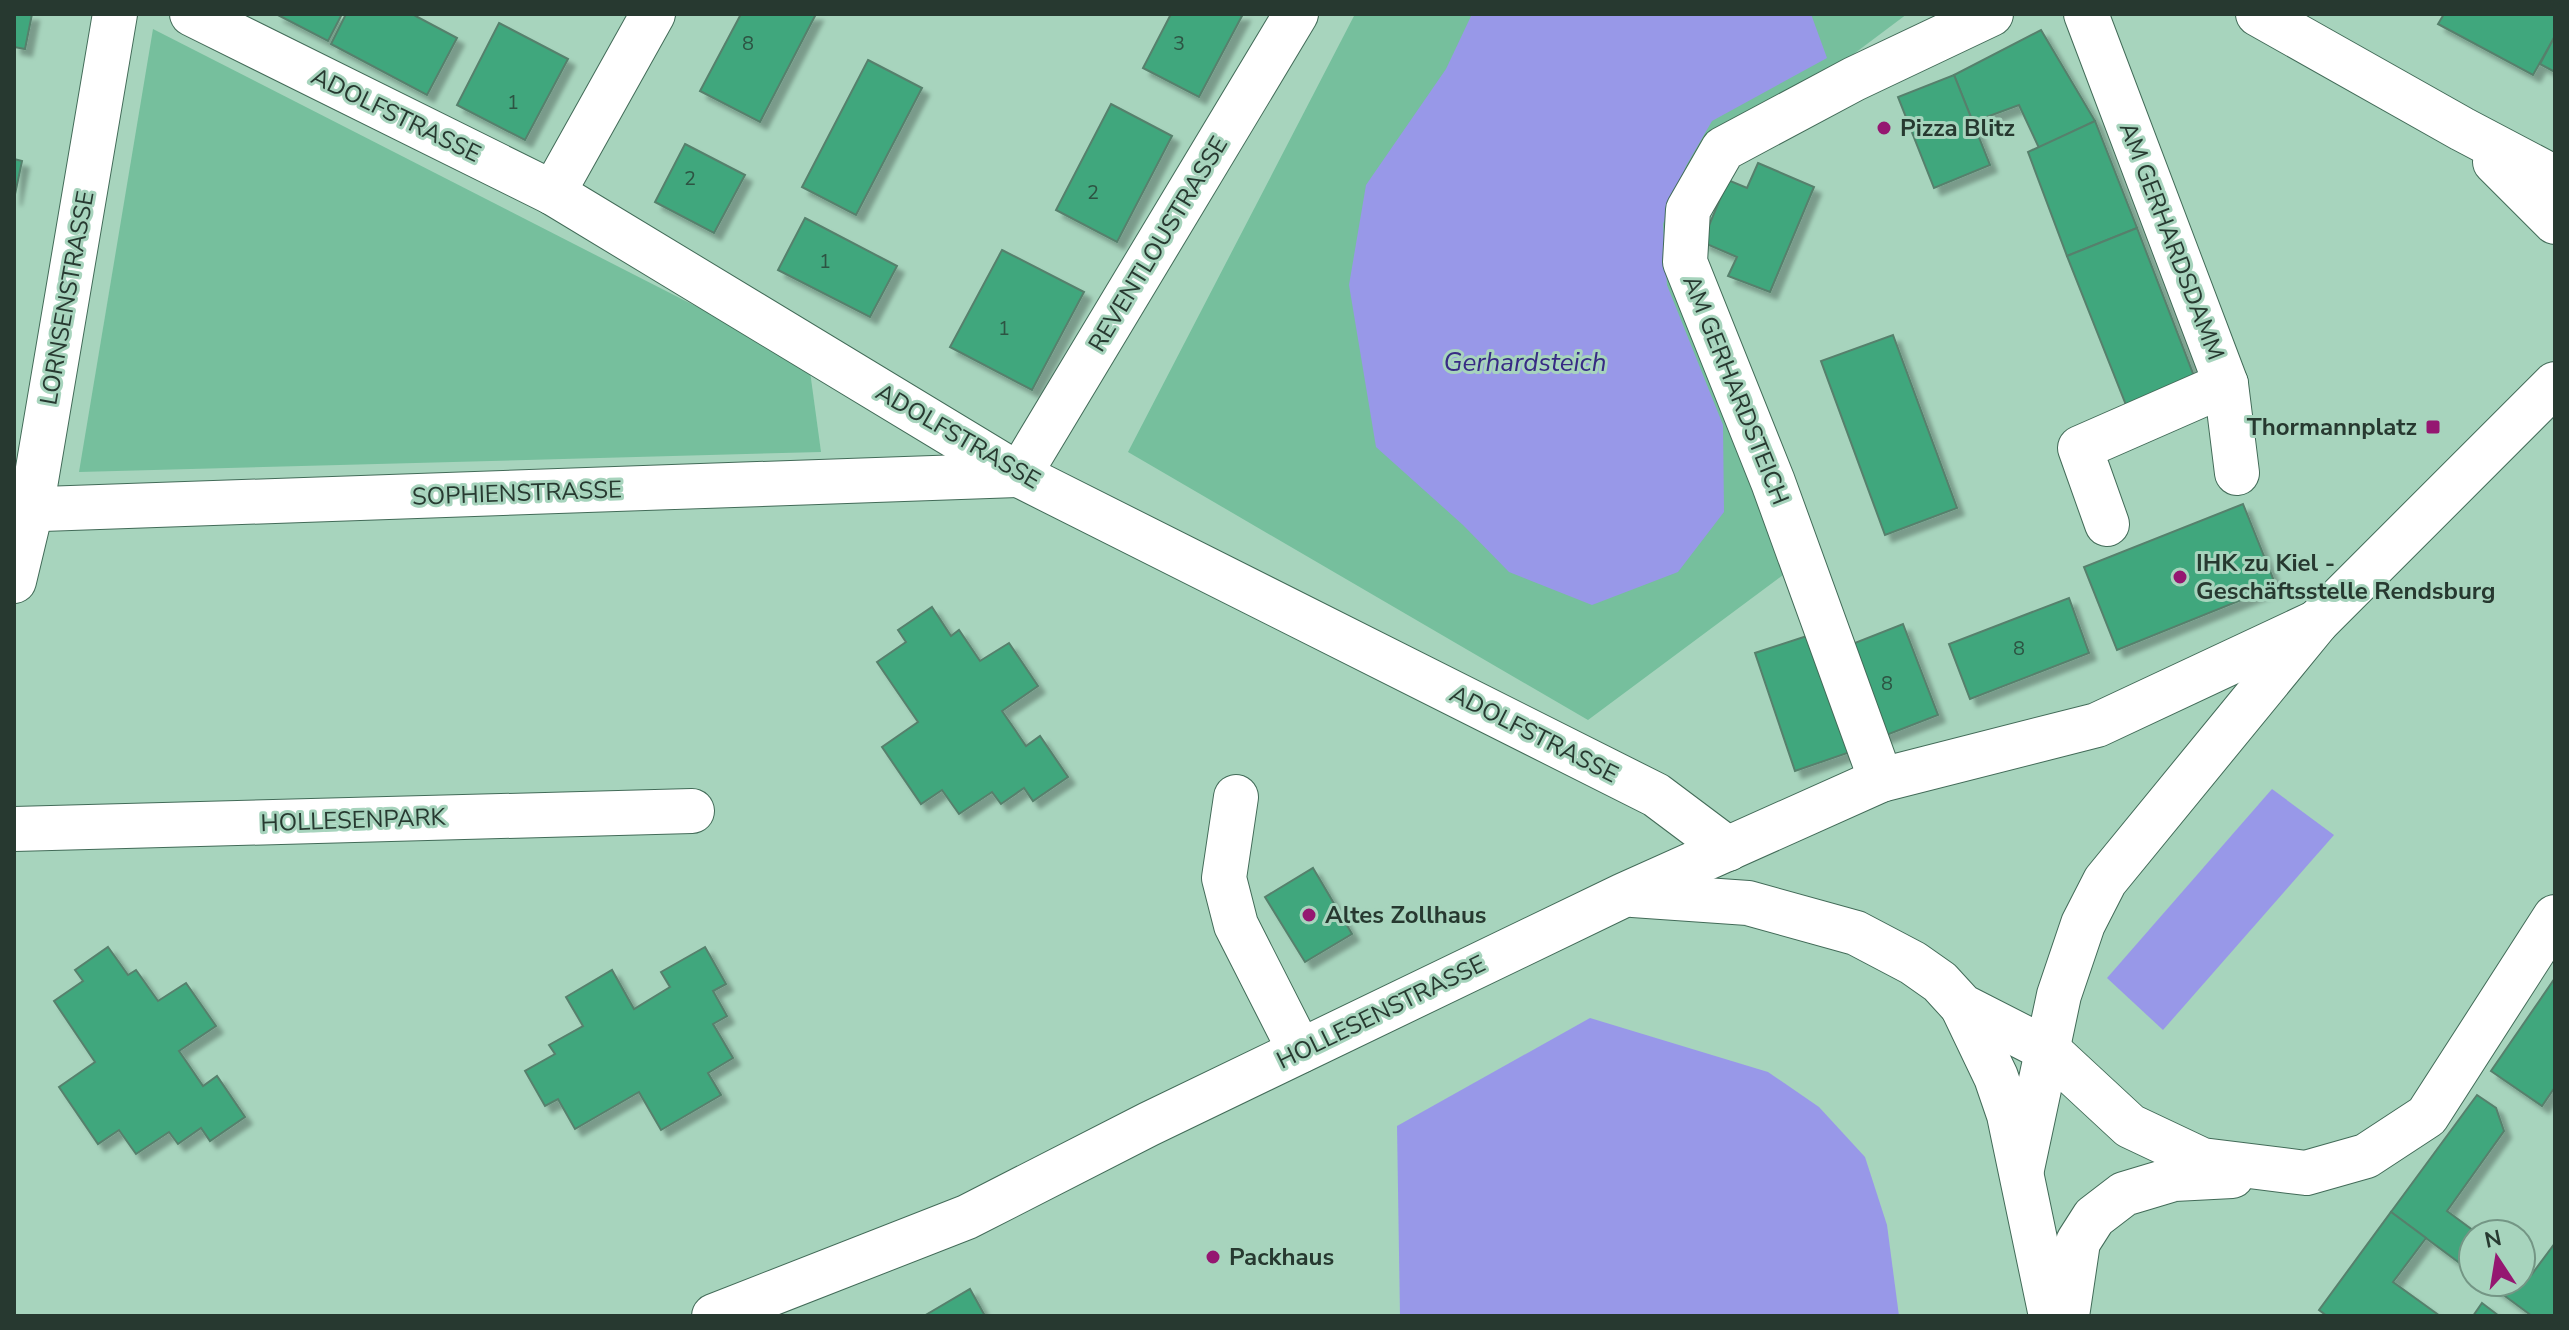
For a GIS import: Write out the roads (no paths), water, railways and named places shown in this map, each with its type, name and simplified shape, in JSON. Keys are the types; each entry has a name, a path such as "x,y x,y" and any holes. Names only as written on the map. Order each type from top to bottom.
{"street":[{"name":"LORNSENSTRASSE","path":"14,581 22,510 115,14"},
{"name":"ADOLFSTRASSE","path":"192,14 553,193 1019,475 1656,795 1728,849"},
{"path":"553,193 653,14"},
{"name":"REVENTLOUSTRASSE","path":"1019,475 1296,14"},
{"name":"AM GERHARDSTEICH","path":"1881,780 1810,581 1685,262 1688,210 1723,149 1854,79 1991,14"},
{"name":"AM GERHARDSDAMM","path":"2086,14 2226,384 2237,473"},
{"path":"2258,14 2555,178"},
{"path":"2462,129 2555,222"},
{"path":"2107,524 2080,448 2226,384"},
{"path":"2022,1169 2059,995 2083,924 2105,881 2317,622 2555,384"},
{"name":"SOPHIENSTRASSE","path":"22,510 1019,475"},
{"path":"1624,895 1881,780 2097,725 2317,622"},
{"path":"1236,797 1224,878 1236,925 1300,1051"},
{"name":"HOLLESENPARK","path":"14,829 692,811"},
{"name":"HOLLESENSTRASSE","path":"714,1316 967,1217 1149,1124 1624,895 1748,903 1856,933 1913,963 1940,982 1962,1006 2048,1050 2130,1126 2202,1160 2306,1173"},
{"path":"2067,1316 2078,1242 2094,1217 2124,1194 2174,1179 2306,1173 2366,1156 2427,1116 2555,917"},
{"path":"1962,1006 1996,1077 2009,1115 2051,1316"}],"water":[{"name":"Gerhardsteich","path":"1472,14 1811,14 1827,58 1712,121 1686,166 1663,224 1667,285 1723,425 1724,512 1678,572 1592,605 1509,572 1463,525 1376,447 1349,285 1366,185 1446,69"},
{"path":"2272,789 2334,835 2163,1030 2107,978"},
{"path":"1590,1018 1768,1072 1819,1107 1865,1157 1887,1225 1899,1316 1400,1316 1397,1126"}],"place":[{"name":"Pizza Blitz","path":"1884,128"},
{"name":"Thormannplatz","path":"2433,427"},
{"name":"IHK zu Kiel - Geschäftsstelle Rendsburg","path":"2180,577"},
{"name":"Altes Zollhaus","path":"1309,915"},
{"name":"Packhaus","path":"1213,1257"}]}
